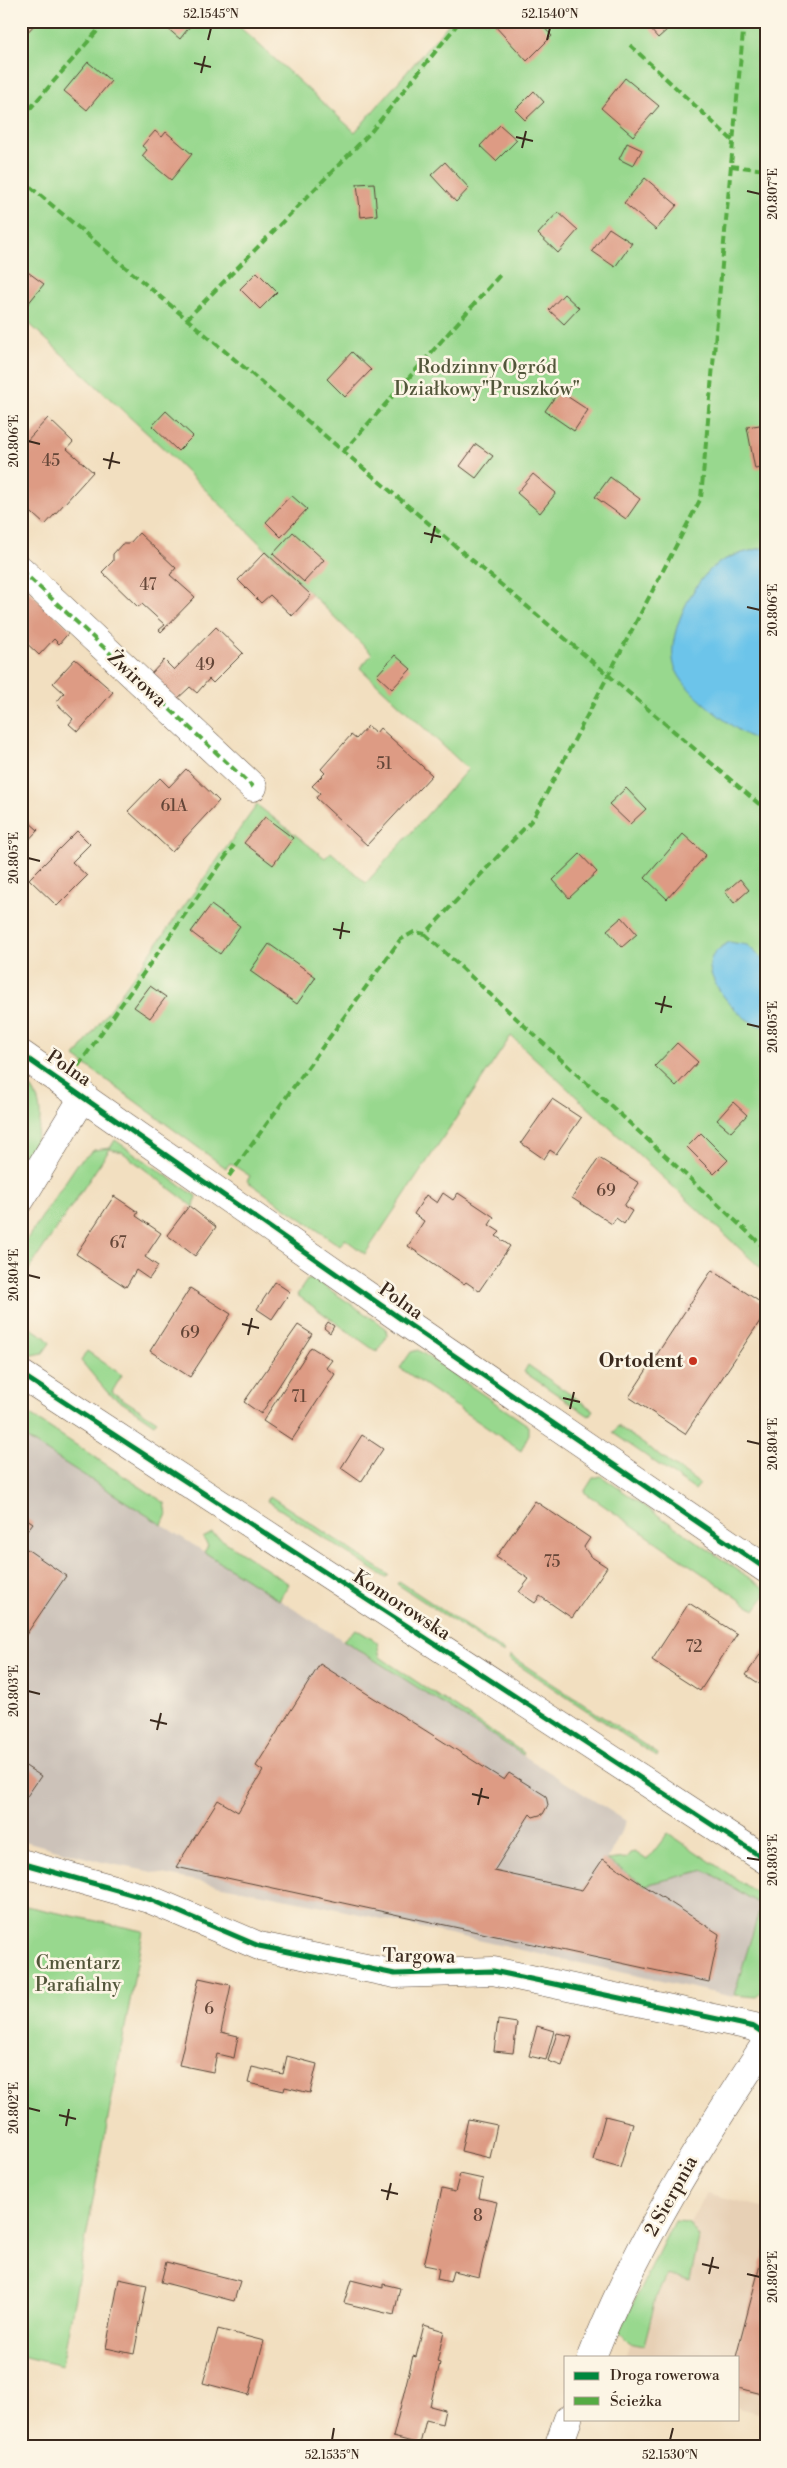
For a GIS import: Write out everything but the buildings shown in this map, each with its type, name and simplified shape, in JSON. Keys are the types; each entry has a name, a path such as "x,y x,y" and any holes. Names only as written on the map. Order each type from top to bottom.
{"street":[{"name":"Żwirowa","path":"21,570 253,787"},
{"name":"Polna","path":"21,1054 84,1096 252,1216 766,1569"},
{"path":"21,1199 84,1096"},
{"name":"Komorowska","path":"21,1374 766,1860"},
{"name":"Targowa","path":"21,1863 149,1899 259,1946 395,1974 493,1971 741,2024 754,2028 766,2035"},
{"name":"2 Sierpnia","path":"592,2356 623,2282 669,2197 707,2133 766,2043"},
{"path":"558,2447 568,2420"}],"shaded area":[{"path":"21,1435 626,1821 607,1860 645,1885 705,1870 761,1905 733,1997 323,1906 102,1862 21,1840"},
{"path":"707,2193 766,2208 766,2415 740,2408 740,2356 624,2356 689,2224"}],"green space":[{"name":"Rodzinny Ogród Działkowy\"Pruszków\"","path":"21,21 233,21 355,132 451,21 766,21 766,1273 511,1036 365,1254 345,1239 340,1246 247,1181 250,1176 230,1163 226,1168 75,1057 257,805 325,858 331,852 366,883 468,769 360,668 372,654 164,449 21,316"},
{"path":"21,1078 31,1088 37,1098 40,1122 33,1146 21,1168"},
{"path":"115,1140 196,1196 194,1207 122,1152 110,1149 21,1281 21,1248 78,1163 94,1150 110,1148"},
{"path":"314,1279 386,1328 387,1336 377,1352 297,1295 307,1280"},
{"path":"21,1322 45,1337 50,1343 43,1353 28,1356 21,1349"},
{"path":"418,1350 529,1426 529,1434 521,1451 400,1368 411,1352"},
{"path":"87,1351 122,1375 112,1392 157,1421 154,1424 108,1393 81,1361"},
{"path":"528,1365 593,1410 589,1416 524,1372"},
{"path":"21,1409 165,1503 167,1514 162,1525 21,1435"},
{"path":"618,1426 700,1484 695,1490 613,1433"},
{"path":"601,1476 764,1588 765,1596 755,1610 584,1492 593,1478"},
{"path":"270,1496 389,1575 386,1578 267,1501"},
{"path":"212,1533 289,1584 279,1600 204,1552 208,1546 203,1538"},
{"path":"399,1581 505,1652 502,1653 397,1584"},
{"path":"356,1629 377,1642 380,1657 524,1753 523,1755 343,1640"},
{"path":"511,1656 658,1754 657,1757 509,1659"},
{"path":"668,1833 766,1899 766,1989 756,1997 734,1995 761,1905 705,1870 645,1885 607,1860 626,1858 630,1853 635,1852 647,1860"},
{"name":"Cmentarz Parafialny","path":"21,1905 143,1931 62,2366 21,2356"},
{"path":"674,2221 688,2222 699,2237 690,2281 667,2275 657,2295 644,2345 629,2342 619,2332"}],"water":[{"path":"766,547 766,743 738,730 697,697 676,670 673,658 673,643 683,611 709,570 730,557"},
{"path":"729,942 747,945 766,962 766,1027 749,1021 740,1014 723,996 712,977 711,959 715,952"}],"marked path":[{"path":"21,119 106,21"},
{"path":"186,320 370,133 460,21"},
{"path":"229,1176 400,940 414,932 425,934 533,819 701,498 744,21"},
{"path":"630,45 733,141"},
{"path":"731,166 766,170"},
{"path":"21,179 766,810"},
{"path":"343,452 500,275"},
{"path":"21,570 253,787"},
{"path":"78,1066 234,845"},
{"path":"425,934 766,1249"}],"cycle path":[{"path":"21,1054 411,1326 766,1569"},
{"path":"21,1374 766,1860"},
{"path":"21,1863 149,1899 259,1946 395,1974 493,1971 754,2027 766,2035"}],"place":[{"name":"Ortodent","path":"693,1361"}]}
